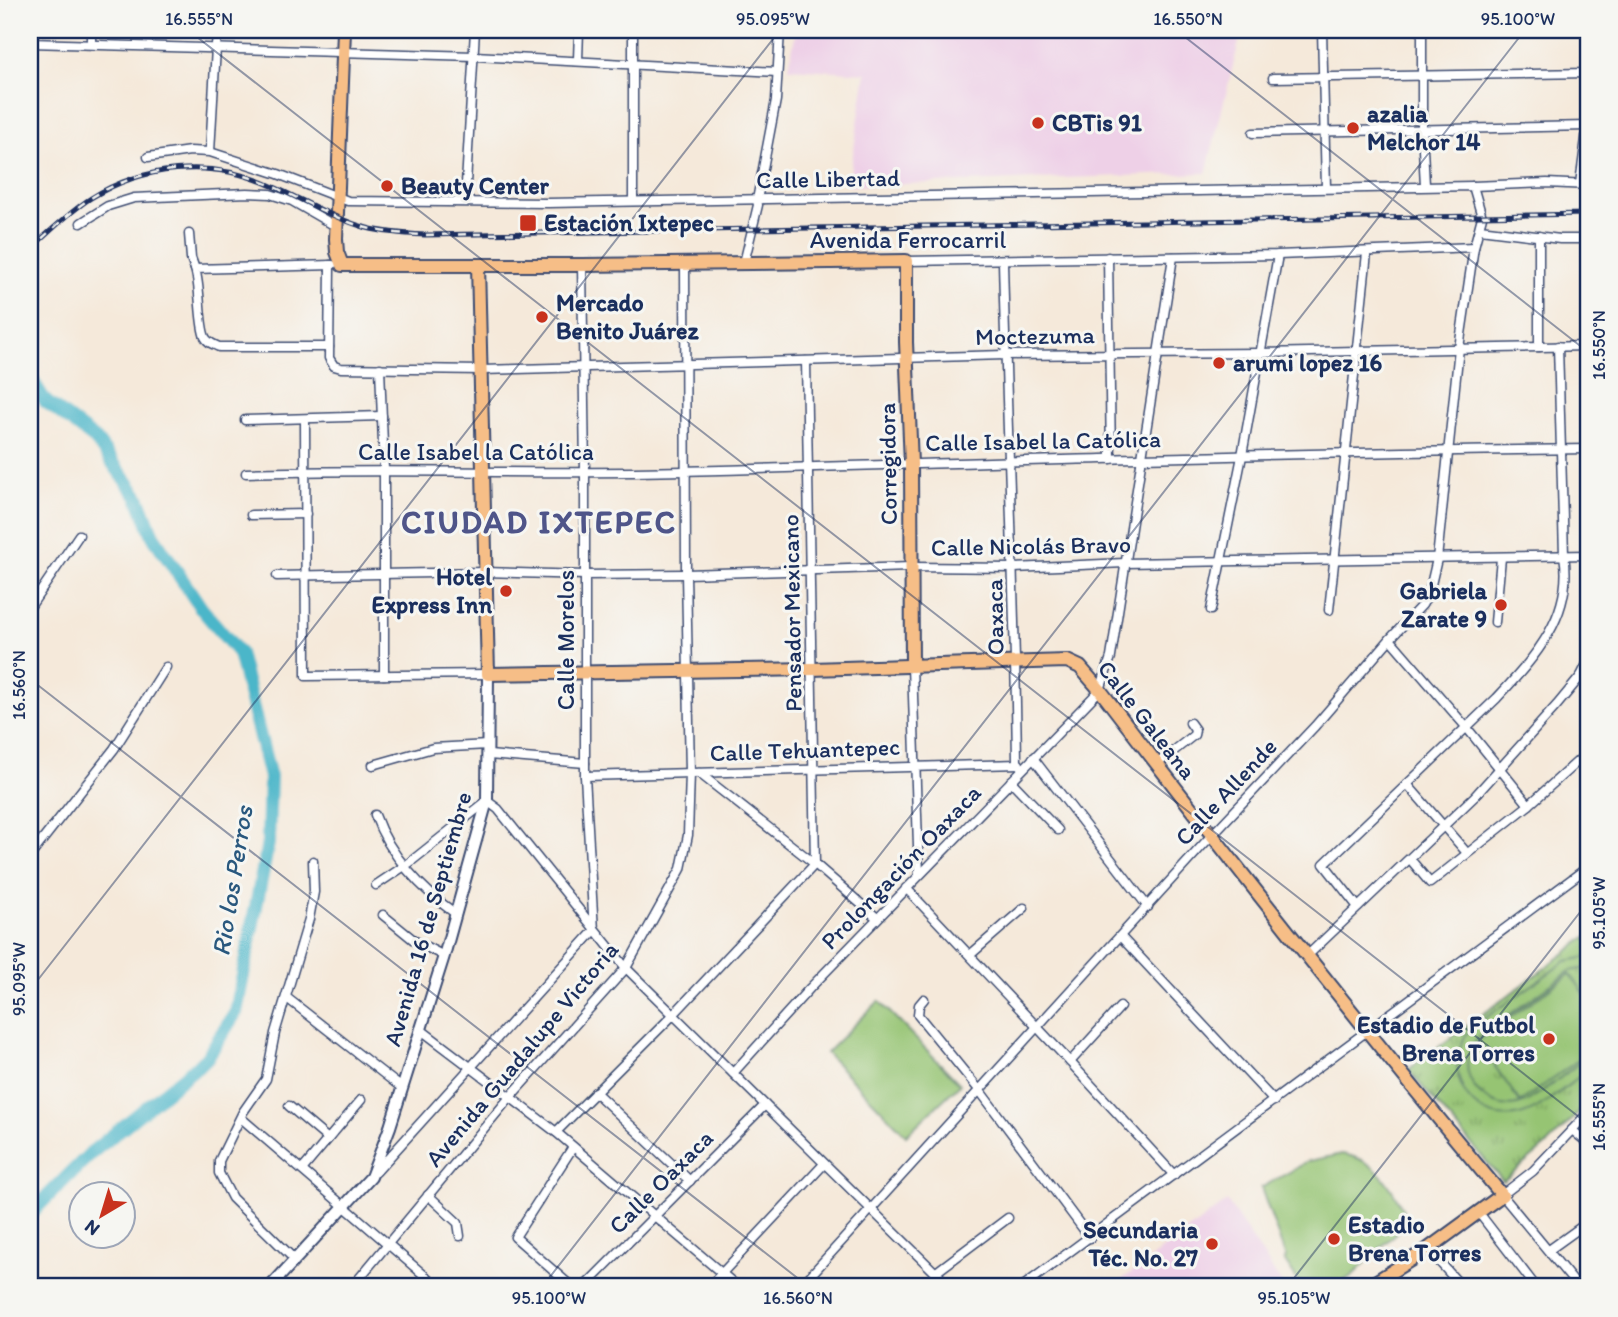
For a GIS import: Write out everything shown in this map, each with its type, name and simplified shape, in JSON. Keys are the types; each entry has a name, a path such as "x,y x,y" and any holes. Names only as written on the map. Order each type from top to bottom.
{"main road":[{"path":"336,265 344,30"},
{"name":"Avenida Ferrocarril","path":"336,265 906,261"},
{"name":"Corregidora","path":"906,261 912,666"},
{"name":"Avenida 16 de Septiembre","path":"478,265 488,674"},
{"name":"Calle Galeana","path":"488,674 812,669 1067,661 1080,667 1366,1032 1502,1195"},
{"path":"1367,1287 1428,1249 1502,1195"}],"street":[{"path":"91,30 91,44"},
{"path":"210,152 217,30"},
{"path":"464,201 475,30"},
{"path":"578,60 579,30"},
{"path":"633,30 634,201"},
{"path":"744,262 758,205 776,100 780,30"},
{"path":"1322,30 1326,188"},
{"path":"1422,30 1425,185"},
{"path":"30,43 578,60 777,72"},
{"path":"1273,78 1588,73"},
{"path":"1253,133 1588,125 1584,185"},
{"name":"Calle Libertad","path":"148,157 190,151 210,152 348,201 548,203 1425,185 1584,185"},
{"path":"1473,186 1482,217 1480,229 1588,239"},
{"path":"81,223 108,206 134,198 247,193 270,194 292,201 337,227"},
{"name":"Calle Allende","path":"800,1287 1211,836 1315,726 1422,605 1429,593 1437,559 1459,348 1474,247 1480,229"},
{"path":"189,234 191,258 200,284 204,335 209,342 219,347 329,347 336,265 195,269"},
{"path":"1539,236 1539,347"},
{"name":"Avenida Ferrocarril","path":"906,261 1367,253 1474,247"},
{"path":"1329,610 1367,253"},
{"path":"1211,610 1278,255"},
{"path":"1108,257 1111,459"},
{"path":"1100,690 1111,657 1173,257"},
{"name":"Oaxaca","path":"1003,261 1007,463 1014,568 1021,765"},
{"name":"Avenida Guadalupe Victoria","path":"352,1287 510,1097 626,968 681,869 688,835 694,773 687,670 685,263"},
{"name":"Calle Morelos","path":"582,265 585,763 594,931"},
{"path":"1358,907 1324,864 1523,670 1550,634 1561,611 1567,574 1564,555 1558,346"},
{"name":"Moctezuma","path":"329,347 331,362 341,368 482,370 1005,355 1588,346"},
{"name":"Pensador Mexicano","path":"806,361 815,864"},
{"path":"380,368 384,470 384,674"},
{"path":"245,420 383,416"},
{"path":"305,420 306,676 488,674"},
{"name":"Calle Isabel la Católica","path":"246,473 384,470 686,471 808,465 1588,449"},
{"path":"251,515 306,514"},
{"path":"30,607 79,535"},
{"name":"Calle Nicolás Bravo","path":"276,576 485,572 686,574 911,567 1014,568 1125,563 1588,555"},
{"path":"1495,622 1501,558"},
{"path":"1390,639 1467,727 1529,805"},
{"path":"1307,956 1444,827 1529,738 1581,676 1588,662"},
{"path":"912,666 919,875"},
{"path":"30,856 114,749 166,667"},
{"name":"Avenida 16 de Septiembre","path":"270,1287 371,1177 444,956 487,800 488,674"},
{"path":"1581,676 1588,685"},
{"name":"Prolongación Oaxaca","path":"733,1073 877,918 1011,781 1021,765 1033,758 1100,690"},
{"path":"1157,764 1194,735 1195,730 1190,723"},
{"path":"373,765 433,748 489,750 585,763"},
{"path":"1410,859 1430,883 1529,805 1588,752"},
{"path":"1033,758 1147,907"},
{"name":"Calle Tehuantepec","path":"586,776 814,771 916,765 1021,765"},
{"path":"694,773 815,864 877,918"},
{"path":"1011,781 1058,831"},
{"path":"1407,784 1467,853"},
{"path":"376,885 487,800 498,809 626,968 950,1287"},
{"path":"376,815 384,835 404,866 456,914"},
{"path":"295,1260 232,1198 219,1173 219,1161 250,1101 267,1079 275,1033 287,998 314,892 313,861"},
{"path":"556,1132 673,1015 815,864"},
{"path":"1022,1287 1588,867"},
{"path":"906,888 1174,1175"},
{"path":"970,955 1024,908"},
{"path":"383,915 415,941 444,956"},
{"path":"371,1177 594,931"},
{"path":"1121,937 1274,1101"},
{"path":"287,998 402,1088"},
{"path":"924,999 919,1005 918,1015 980,1091 1090,1238"},
{"path":"1070,1062 1120,1007"},
{"path":"420,1029 556,1132 738,1287"},
{"path":"595,1092 690,1181"},
{"path":"302,1170 360,1100"},
{"name":"Calle Oaxaca","path":"584,1287 765,1105"},
{"path":"289,1106 328,1139"},
{"path":"1578,1287 1502,1195 1533,1171 1588,1113"},
{"path":"241,1118 438,1287"},
{"path":"1572,1130 1588,1143"},
{"path":"572,1287 515,1237 573,1147"},
{"path":"709,1287 824,1164"},
{"path":"428,1195 458,1223 460,1236"},
{"path":"1479,1213 1536,1287"},
{"path":"935,1273 1008,1219"},
{"path":"1549,1250 1588,1222"},
{"path":"1428,1249 1462,1287"},
{"path":"416,1287 425,1276"}],"shaded area":[{"name":"CBTis 91","path":"796,30 1242,30 1206,173 848,186 866,73 789,68"},
{"name":"Secundaria Téc. No. 27","path":"1227,1201 1284,1287 1112,1287"}],"green space":[{"path":"1588,936 1588,1103 1548,1144 1503,1181 1408,1070"},
{"path":"1588,957 1588,968 1570,971 1477,1038 1467,1063 1470,1079 1480,1093 1493,1102 1509,1106 1533,1097 1588,1056 1588,1070 1546,1102 1520,1115 1502,1116 1486,1112 1473,1103 1458,1077 1457,1061 1461,1044 1470,1029 1566,961"},
{"path":"1570,974 1588,998 1588,1053 1520,1102 1477,1041"},
{"path":"879,1001 960,1084 906,1135 826,1053"},
{"name":"Estadio Brena Torres","path":"1342,1154 1361,1160 1376,1170 1389,1185 1409,1220 1353,1275 1334,1287 1302,1287 1284,1260 1286,1258 1261,1188 1309,1161"}],"waterway":[{"name":"Rio los Perros","path":"30,377 45,401 96,440 138,497 153,536 201,608 239,653 270,777 268,843 236,1012 206,1059 91,1153 30,1214"}],"railway":[{"path":"30,249 75,209 111,187 132,179 176,169 244,175 367,228 425,235 1588,214"}],"place":[{"name":"CBTis 91","path":"1038,123"},
{"name":"azalia Melchor 14","path":"1353,128"},
{"name":"Beauty Center","path":"387,186"},
{"name":"Estación Ixtepec","path":"528,223"},
{"name":"Mercado Benito Juárez","path":"542,317"},
{"name":"arumi lopez 16","path":"1219,363"},
{"name":"Hotel Express Inn","path":"506,591"},
{"name":"Gabriela Zarate 9","path":"1501,605"},
{"name":"Estadio de Futbol Brena Torres","path":"1549,1039"},
{"name":"Estadio Brena Torres","path":"1334,1239"},
{"name":"Secundaria Téc. No. 27","path":"1212,1244"}],"district":[{"name":"CIUDAD IXTEPEC","path":"539,522"}]}
